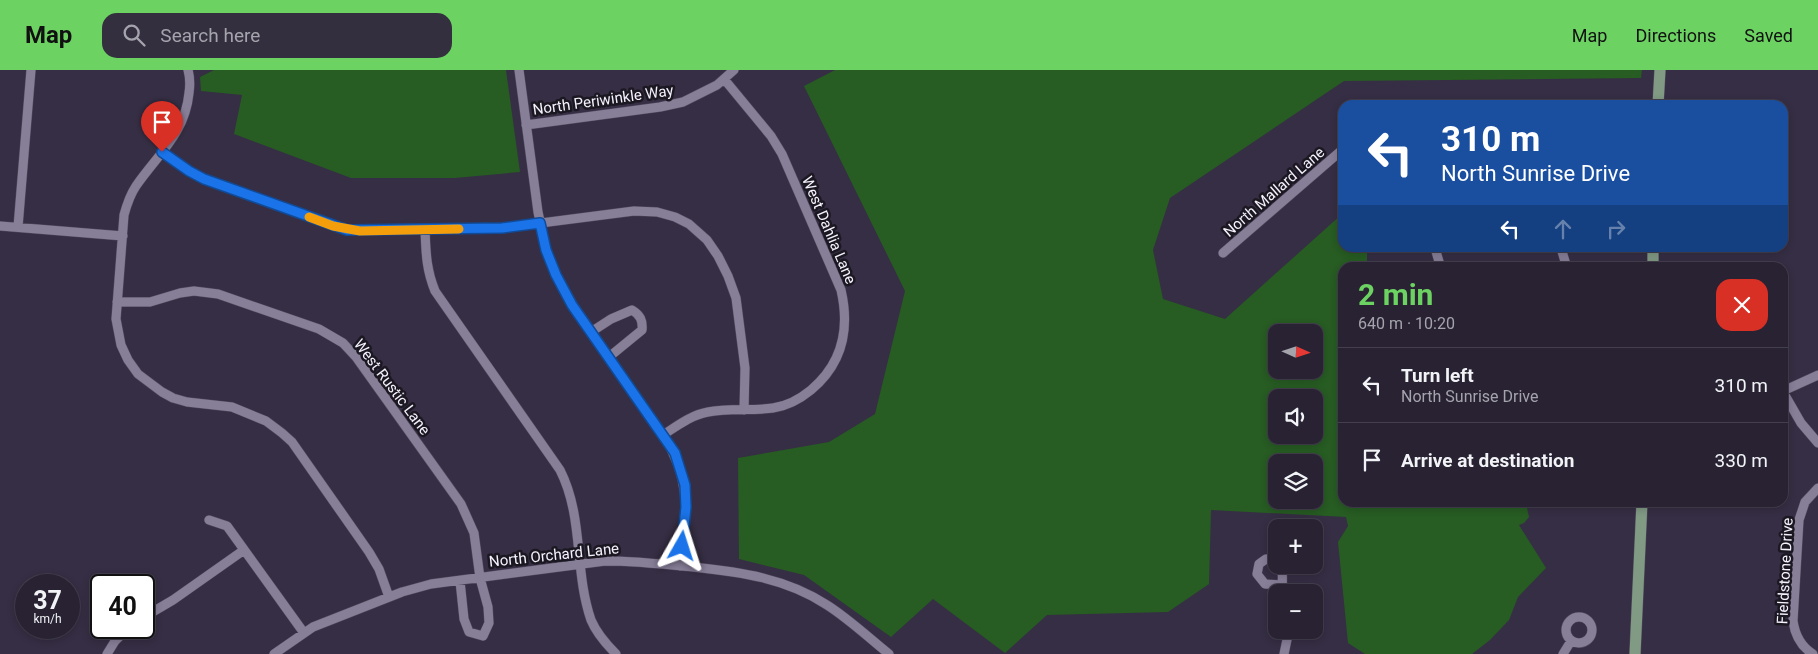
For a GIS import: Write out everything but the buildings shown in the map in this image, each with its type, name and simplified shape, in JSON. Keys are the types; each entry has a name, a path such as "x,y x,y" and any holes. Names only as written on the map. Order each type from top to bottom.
{"main road":[{"path":"1658,100 1660,70"},
{"path":"1635,654 1642,507"}],"street":[{"path":"18,227 31,70"},
{"path":"188,70 188,106 175,136 136,186 124,215 116,319 121,345 133,367 148,383 173,398 187,402 232,407 248,412 266,421 292,442 369,552 379,569 389,597"},
{"path":"518,70 540,223 546,250 556,275 572,305 675,453 685,485 686,507 680,566"},
{"name":"North Periwinkle Way","path":"526,125 660,107 683,102 703,93 734,70"},
{"name":"West Dahlia Lane","path":"663,435 684,421 708,412 774,408 804,396 827,376 837,359 843,342 846,324 841,290 782,154 771,136 724,79"},
{"path":"162,152 204,179 333,226 360,231 502,228 619,212 657,212 675,217 689,224 706,240 718,256 736,298 745,368 744,410"},
{"name":"North Mallard Lane","path":"1223,254 1338,153"},
{"path":"0,226 122,236"},
{"path":"425,230 428,275 435,291 568,484 574,511 586,602 592,621 601,637 615,654"},
{"name":"West Rustic Lane","path":"117,302 150,302 180,293 207,292 231,298 319,329 343,343 356,357 461,504 474,533 480,578 488,607 489,623 483,636 469,632 464,619 460,580"},
{"path":"591,332 622,313 632,310 638,314 643,322 642,330 609,357"},
{"path":"1788,388 1818,375"},
{"path":"1788,399 1801,423 1818,443"},
{"name":"Fieldstone Drive","path":"1813,654 1801,644 1795,634 1793,621 1799,520 1805,502 1818,488"},
{"path":"210,520 227,526 304,633"},
{"path":"155,610 173,600 244,550"},
{"path":"1268,558 1259,564 1257,574 1268,585"},
{"name":"North Orchard Lane","path":"274,654 313,627 389,597 431,584 605,561 635,561 759,576 783,583 826,605 890,654"},
{"path":"108,654 119,639"},
{"path":"1284,654 1287,639"},
{"path":"1563,654 1572,641"}],"green space":[{"path":"214,70 506,70 520,172 455,178 351,178 234,134 242,95 201,91 200,77"},
{"path":"835,70 1642,70 1641,78 1344,81 1170,198 1153,250 1163,299 1225,319 1338,218 1338,252 1367,252 1367,262 1338,262 1338,507 1527,507 1529,517 1524,523 1519,525 1546,568 1518,597 1509,620 1490,640 1472,654 1365,654 1348,643 1338,542 1348,526 1346,517 1211,510 1209,584 1168,612 1047,615 1005,653 933,599 891,637 804,575 739,559 738,458 829,442 875,414 905,291 804,86"}],"slow traffic":[{"path":"309,217 347,230 459,229"}],"route":[{"path":"162,152 204,179 347,230 502,228 540,223 546,250 556,275 572,305 675,453 685,485 686,507 682,546"}]}
